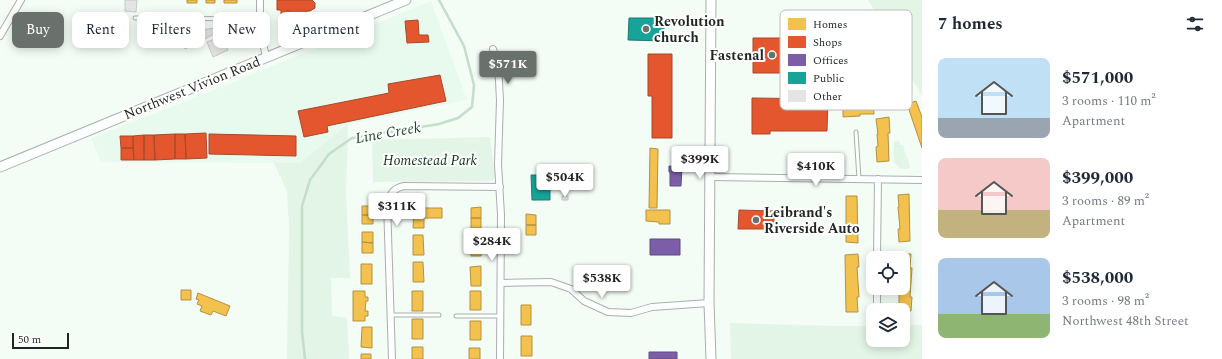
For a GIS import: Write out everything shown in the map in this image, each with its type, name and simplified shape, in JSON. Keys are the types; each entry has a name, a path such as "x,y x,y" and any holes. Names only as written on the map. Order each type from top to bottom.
{"main road":[{"name":"Northwest Vivion Road","path":"0,167 406,0"},
{"path":"711,0 709,303 711,359"}],"street":[{"path":"0,36 21,0"},
{"path":"259,12 260,0"},
{"path":"264,48 266,57"},
{"path":"493,49 498,63 499,78 498,164 501,215 500,359"},
{"path":"710,177 922,180"},
{"path":"877,251 878,179"},
{"path":"392,359 387,202 390,194 399,187 404,186 500,187"},
{"path":"501,283 551,282 571,289 584,301 608,312 631,313 652,307 709,303"}],"lane":[{"path":"135,18 213,18"},
{"path":"856,132 859,179"},
{"path":"391,315 439,315"},
{"path":"456,316 500,316"}],"shaded area":[{"path":"431,1 467,100 348,124 300,163 101,162 91,138 187,101 316,48 374,48 374,24"}],"green space":[{"path":"868,0 922,0 922,93 920,93 912,78 912,10 874,10"},
{"path":"348,124 346,194 350,278 331,278 332,316 347,318 349,359 287,359 289,228 287,191 274,163 300,163"},
{"name":"Homestead Park","path":"490,137 495,176 492,181 373,182 372,140"},
{"path":"899,141 900,145 903,145 910,166 908,169 901,169 894,162 894,142"},
{"path":"730,323 866,326 866,347 910,347 910,325 922,325 922,359 731,359"}],"building: Homes":[{"path":"187,0 197,0 197,3 187,3"},
{"path":"206,0 215,0 215,3 206,3"},
{"path":"224,0 237,0 237,3 224,3"},
{"path":"916,101 922,117 922,148 909,110 912,110 912,102"},
{"path":"843,110 874,110 874,114 860,114 860,116 843,117"},
{"path":"889,117 889,161 877,162 876,147 878,146 878,134 876,119"},
{"path":"650,148 658,149 657,208 649,208"},
{"path":"909,194 910,241 899,242 898,229 900,229 898,195"},
{"path":"846,196 857,196 858,243 846,242"},
{"path":"362,206 372,206 373,215 362,215"},
{"path":"481,207 481,218 471,218 471,208"},
{"path":"414,208 442,208 442,218 424,218 424,228 413,228"},
{"path":"646,210 670,210 670,224 659,224 659,222 646,221"},
{"path":"526,214 536,215 536,225 526,225"},
{"path":"362,215 373,215 373,224 362,224"},
{"path":"471,218 481,218 481,228 471,228"},
{"path":"526,225 536,225 536,235 526,235"},
{"path":"362,232 373,232 373,243 362,242"},
{"path":"413,235 423,235 424,255 413,255"},
{"path":"471,236 481,236 481,256 471,256"},
{"path":"362,242 373,243 373,253 362,253"},
{"path":"858,254 858,312 846,312 845,255"},
{"path":"413,262 423,262 424,282 413,282"},
{"path":"361,264 372,264 372,284 361,284"},
{"path":"481,266 481,286 471,286 470,267"},
{"path":"910,268 912,268 910,297 912,297 911,311 910,303 899,303 899,295 910,295"},
{"path":"181,290 191,290 191,300 181,300"},
{"path":"353,291 365,291 365,297 368,297 365,311 368,311 368,316 365,316 365,321 353,321"},
{"path":"412,291 423,291 423,311 412,311"},
{"path":"470,291 481,291 481,310 470,310"},
{"path":"198,293 230,306 226,316 213,311 211,315 200,311 202,306 197,304 199,300 196,299"},
{"path":"521,305 531,305 531,325 521,325"},
{"path":"412,319 423,319 423,339 412,339"},
{"path":"470,321 481,321 481,340 470,340"},
{"path":"362,327 372,327 372,348 361,347"},
{"path":"521,336 532,336 532,356 521,356"},
{"path":"412,347 423,347 423,359 412,359"},
{"path":"469,348 480,348 480,359 469,359"},
{"path":"361,354 371,354 371,359 361,359"}],"building: Shops":[{"path":"277,0 312,0 315,3 315,8 307,12 281,12 281,10 277,10"},
{"path":"418,20 419,35 428,35 429,42 407,43 405,21"},
{"name":"Fastenal","path":"753,38 780,38 780,73 753,73"},
{"path":"648,54 672,54 672,138 652,138 652,96 648,96"},
{"path":"440,75 446,101 327,126 328,132 304,137 298,111 389,93 388,84"},
{"path":"752,98 780,98 780,110 828,110 827,131 770,131 770,134 752,134"},
{"path":"206,133 207,158 186,159 185,134"},
{"path":"175,134 185,134 186,159 175,159"},
{"path":"175,134 175,159 155,160 154,135"},
{"path":"209,134 296,136 296,156 209,154"},
{"path":"144,135 154,135 155,160 144,160"},
{"path":"144,135 144,160 134,160 133,136"},
{"path":"120,136 133,136 133,148 121,148"},
{"path":"121,148 133,148 134,160 121,160"},
{"name":"Leibrand's Riverside Auto","path":"739,210 774,211 774,229 738,229"}],"building: Offices":[{"path":"669,166 682,167 681,186 670,186"},
{"path":"650,239 680,239 680,255 650,255"},
{"path":"649,352 677,352 677,359 649,359"}],"building: Public":[{"name":"Revolution church","path":"629,18 664,18 664,41 628,40"},
{"path":"531,175 546,175 546,179 550,179 550,200 532,200"}],"building: Other":[{"path":"125,0 137,0 136,12 125,11"},
{"path":"213,28 213,35 205,39 205,29"},
{"path":"213,40 213,48 227,48 228,50 213,57 207,42"},
{"path":"562,196 568,196 568,200 562,200"}],"waterway":[{"name":"Line Creek","path":"305,359 302,332 302,206 310,180 329,154 352,138 439,124 458,118 472,107 474,85 464,46 439,0"}],"place":[{"name":"Revolution church","path":"646,29"},
{"name":"Fastenal","path":"772,55"},
{"name":"Leibrand's Riverside Auto","path":"756,220"}]}
